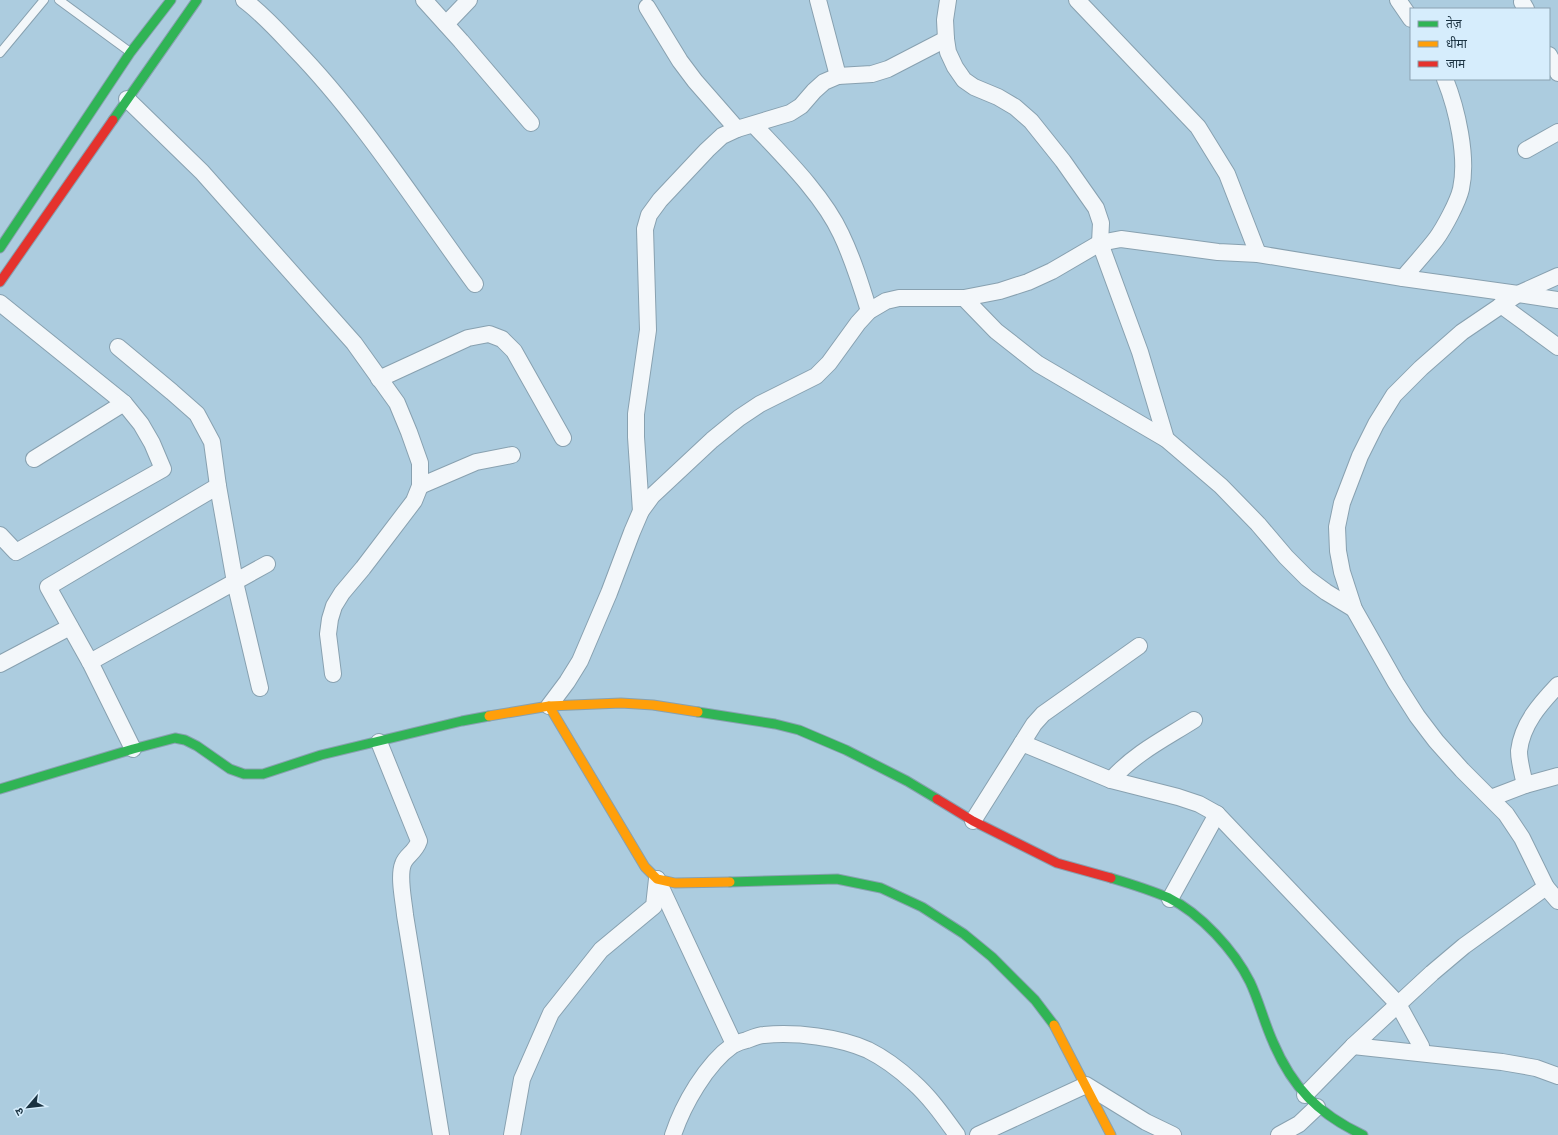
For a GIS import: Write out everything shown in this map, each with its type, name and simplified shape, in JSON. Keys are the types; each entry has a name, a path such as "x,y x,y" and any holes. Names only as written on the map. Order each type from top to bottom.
{"street":[{"path":"0,248 130,53 171,0"},
{"path":"0,282 197,0"},
{"path":"244,0 310,65 354,117 475,284"},
{"path":"424,0 530,123"},
{"path":"446,24 469,0"},
{"path":"818,0 838,76"},
{"path":"948,0 945,20 948,52 955,67 964,80 974,87 998,97 1015,107 1031,121 1064,161 1096,208 1101,223 1100,243 1140,352 1166,439"},
{"path":"1078,0 1198,127 1228,174 1258,254"},
{"path":"1398,0 1410,17"},
{"path":"647,7 680,61 695,81 737,129"},
{"path":"641,511 636,414 648,330 645,229 649,215 660,200 722,136 737,129 790,113 801,106 824,82 838,76 872,74 888,69 946,40"},
{"path":"1550,57 1558,73"},
{"path":"1403,278 1437,238 1450,215 1461,190 1463,156 1454,100 1445,80"},
{"path":"127,99 202,172 354,343 397,403 409,432 420,463 420,486 414,502 342,593 334,606 328,634 333,674"},
{"path":"754,124 796,170 825,207 841,232 856,270 869,311"},
{"path":"1526,150 1558,132"},
{"path":"549,706 567,682 583,654 641,511 652,496 712,440 739,418 760,404 816,376 829,363 858,323 869,311 886,301 899,298 964,298 1000,291 1028,282 1052,271 1100,243 1121,239 1218,252 1258,254 1403,278 1558,300"},
{"path":"1558,276 1518,294 1462,332 1421,368 1394,395 1376,424 1360,456 1342,503 1337,527 1338,551 1342,572 1354,609 1417,716 1462,770 1506,814 1522,838 1546,887 1558,901"},
{"path":"964,298 996,331 1038,364 1166,439 1221,486 1307,578 1326,592 1354,609"},
{"path":"0,303 124,402 142,424 163,469 16,552 0,535"},
{"path":"1501,306 1558,347"},
{"path":"379,379 468,338 489,334 502,339 514,351 563,438"},
{"path":"118,347 197,414 212,442 234,582 260,688"},
{"path":"34,459 124,402"},
{"path":"420,486 476,462 512,455"},
{"path":"133,749 90,662 48,588 218,486"},
{"path":"90,662 267,564"},
{"path":"0,664 70,627"},
{"path":"973,821 1022,743 1043,714 1139,646"},
{"path":"1525,786 1519,753 1524,730 1539,704 1558,685"},
{"path":"0,789 175,738 185,740 197,746 230,769 244,774 263,774 321,755 462,721 549,706 621,703 653,705 775,724 799,730 824,739 907,780 973,821 1057,863 1138,886 1170,899 1196,916 1214,932 1237,960 1250,982 1273,1042 1286,1068 1305,1095 1317,1107 1346,1127 1363,1135"},
{"path":"549,706 645,867 657,879 734,1044"},
{"path":"1111,780 1123,767 1138,755 1194,720"},
{"path":"379,742 419,841 416,849 402,865 401,879 441,1135"},
{"path":"1022,743 1111,780 1192,802 1217,814 1398,1004 1421,1046 1422,1053"},
{"path":"1491,798 1558,776"},
{"path":"1170,899 1217,814"},
{"path":"657,879 675,883 837,879 881,888 922,907 964,934 992,956 1035,1000 1054,1024 1111,1135"},
{"path":"512,1135 522,1079 551,1013 601,950 654,906 657,879"},
{"path":"1305,1095 1353,1046 1464,946 1546,887"},
{"path":"673,1135 699,1084 721,1055 734,1044 763,1035 803,1035 839,1040 869,1051 913,1082 958,1135"},
{"path":"1353,1046 1509,1063 1536,1068 1558,1076"},
{"path":"978,1135 1086,1085"},
{"path":"1086,1085 1146,1122 1173,1135"},
{"path":"1279,1135 1299,1124 1317,1107"}],"lane":[{"path":"0,53 44,0"},
{"path":"59,0 130,53"}],"traffic: fast":[{"path":"0,248 130,53 171,0"},
{"path":"113,120 197,0"},
{"path":"698,712 775,724 799,730 846,750 907,781 937,799"},
{"path":"0,789 175,738 185,740 197,746 230,769 244,774 263,774 321,755 462,721 489,716"},
{"path":"1111,878 1169,898 1193,913 1216,934 1235,958 1250,982 1280,1058 1298,1086 1308,1098 1333,1118 1363,1135"},
{"path":"730,882 837,879 881,888 922,907 964,934 992,957 1035,1000 1054,1025"}],"traffic: slow":[{"path":"489,716 549,706 621,703 653,705 698,712"},
{"path":"549,706 645,867 657,879 675,883 730,882"},
{"path":"1054,1025 1111,1135"}],"traffic: jam":[{"path":"0,282 113,120"},
{"path":"937,799 973,821 1057,863 1111,878"}]}
